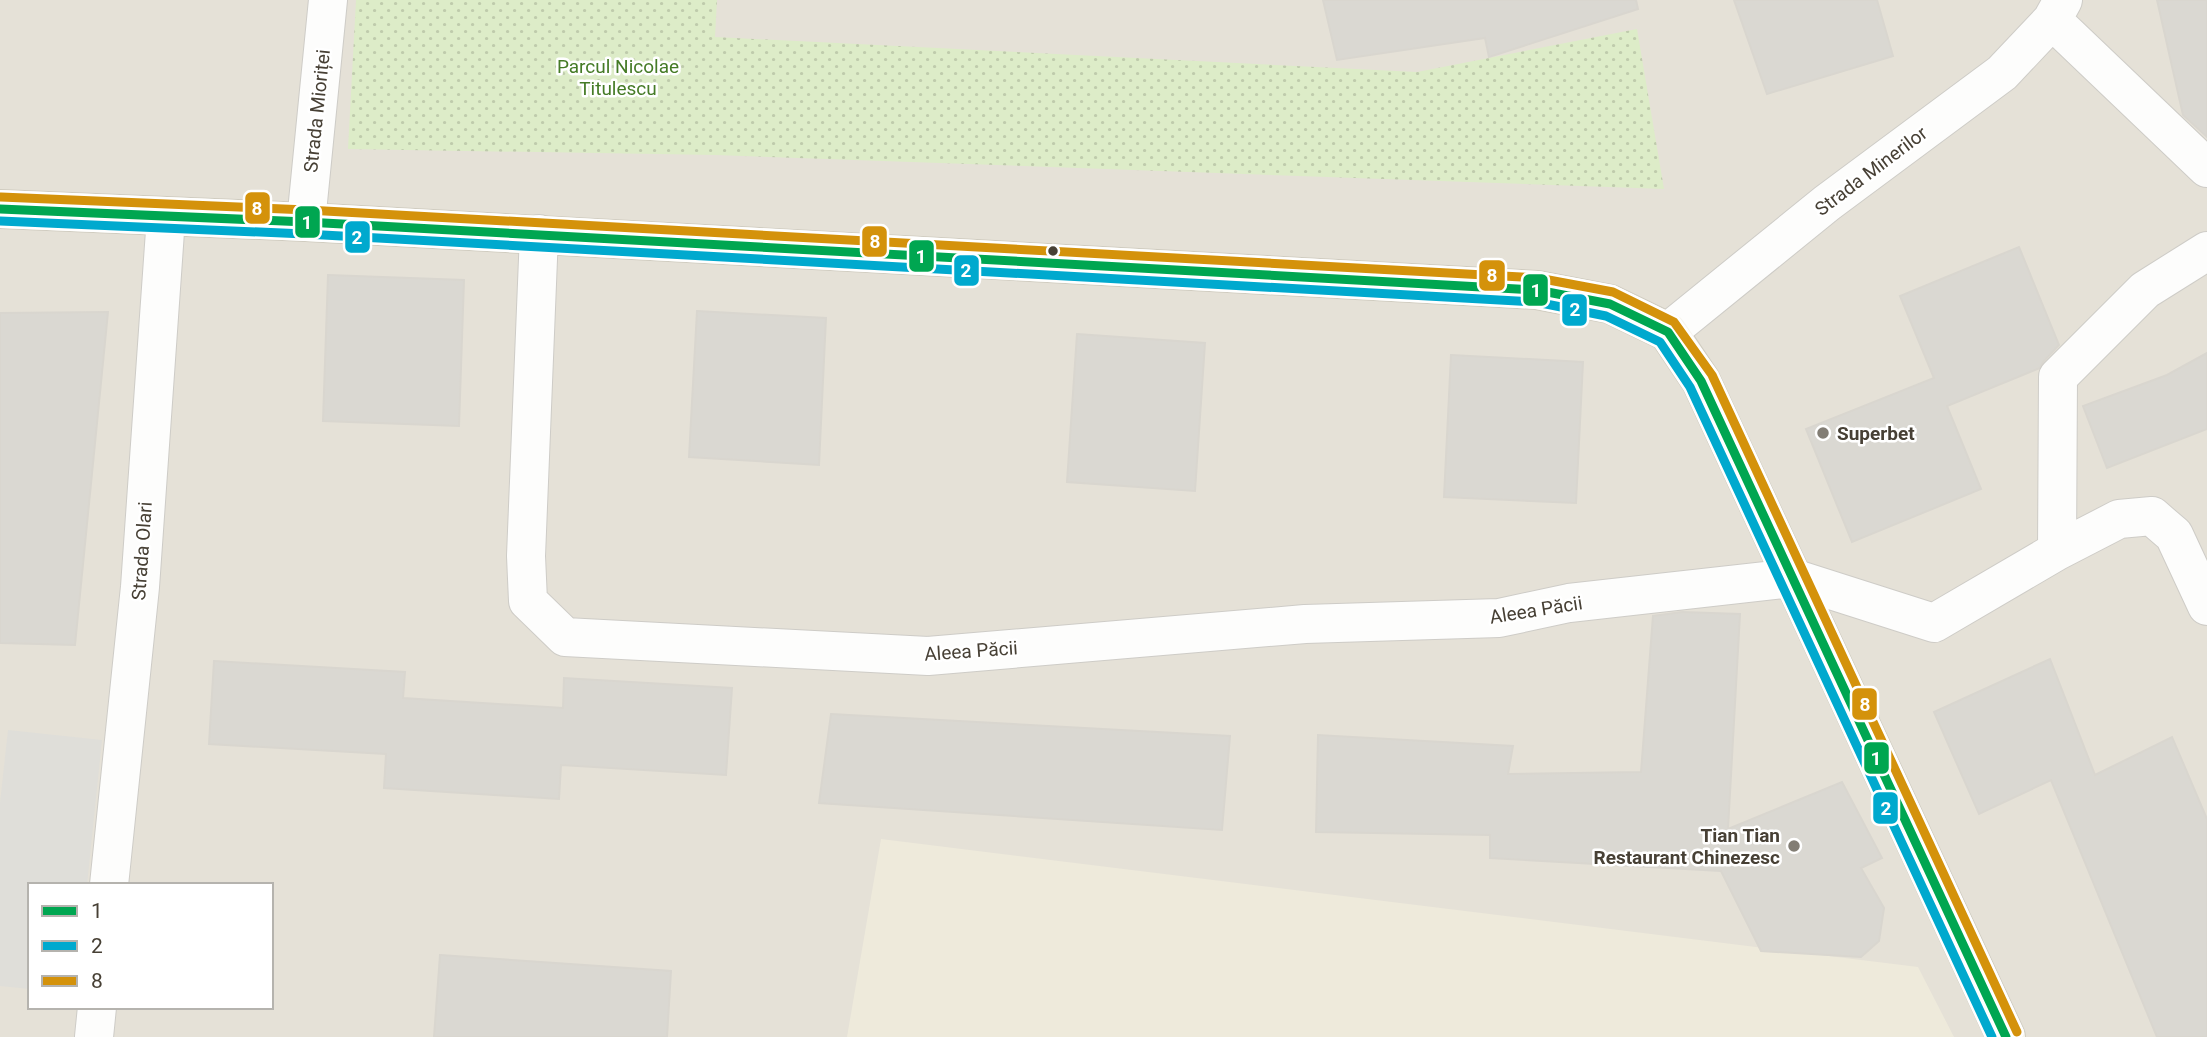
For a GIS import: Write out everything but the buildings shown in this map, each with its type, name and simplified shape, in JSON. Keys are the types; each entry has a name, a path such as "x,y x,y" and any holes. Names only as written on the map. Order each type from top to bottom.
{"main road":[{"path":"0,209 539,234 1537,290 1610,304 1668,332 1701,381 2006,1037"}],"street":[{"name":"Strada Mioriței","path":"306,222 328,0"},
{"path":"2058,10 2207,168"},
{"name":"Strada Minerilor","path":"1668,332 1827,203 2002,73 2058,10"},
{"name":"Strada Olari","path":"109,883 140,587 166,217"},
{"name":"Aleea Păcii","path":"539,234 526,556 528,601 565,637 928,656 1305,624 1499,618 1569,603 1793,578"},
{"path":"2057,551 2059,377 2146,290 2207,251"},
{"path":"1793,578 1934,623 2057,551 2119,519 2152,516 2174,535 2207,606"},
{"path":"94,1037 97,1009"}],"shaded area":[{"path":"0,0 2207,0 2207,1037 0,1037"},
{"path":"8,730 102,740 87,883 28,883 28,989 0,986 0,803"},
{"path":"881,839 1918,967 1954,1037 847,1037"}],"green space":[{"name":"Parcul Nicolae Titulescu","path":"356,0 717,0 715,37 1417,72 1637,29 1664,189 715,155 348,149"}],"transit line":[{"name":"8","path":"1,197 307,210 1538,278 1613,292 1674,322 1712,375 2017,1032"},
{"name":"1","path":"0,209 306,222 1537,290 1610,304 1668,332 1701,381 2006,1037"},
{"name":"2","path":"0,221 305,234 1536,302 1606,316 1660,342 1690,387 1992,1037"}],"place":[{"name":"Superbet","path":"1823,433"},
{"name":"Tian Tian Restaurant Chinezesc","path":"1794,846"}]}
